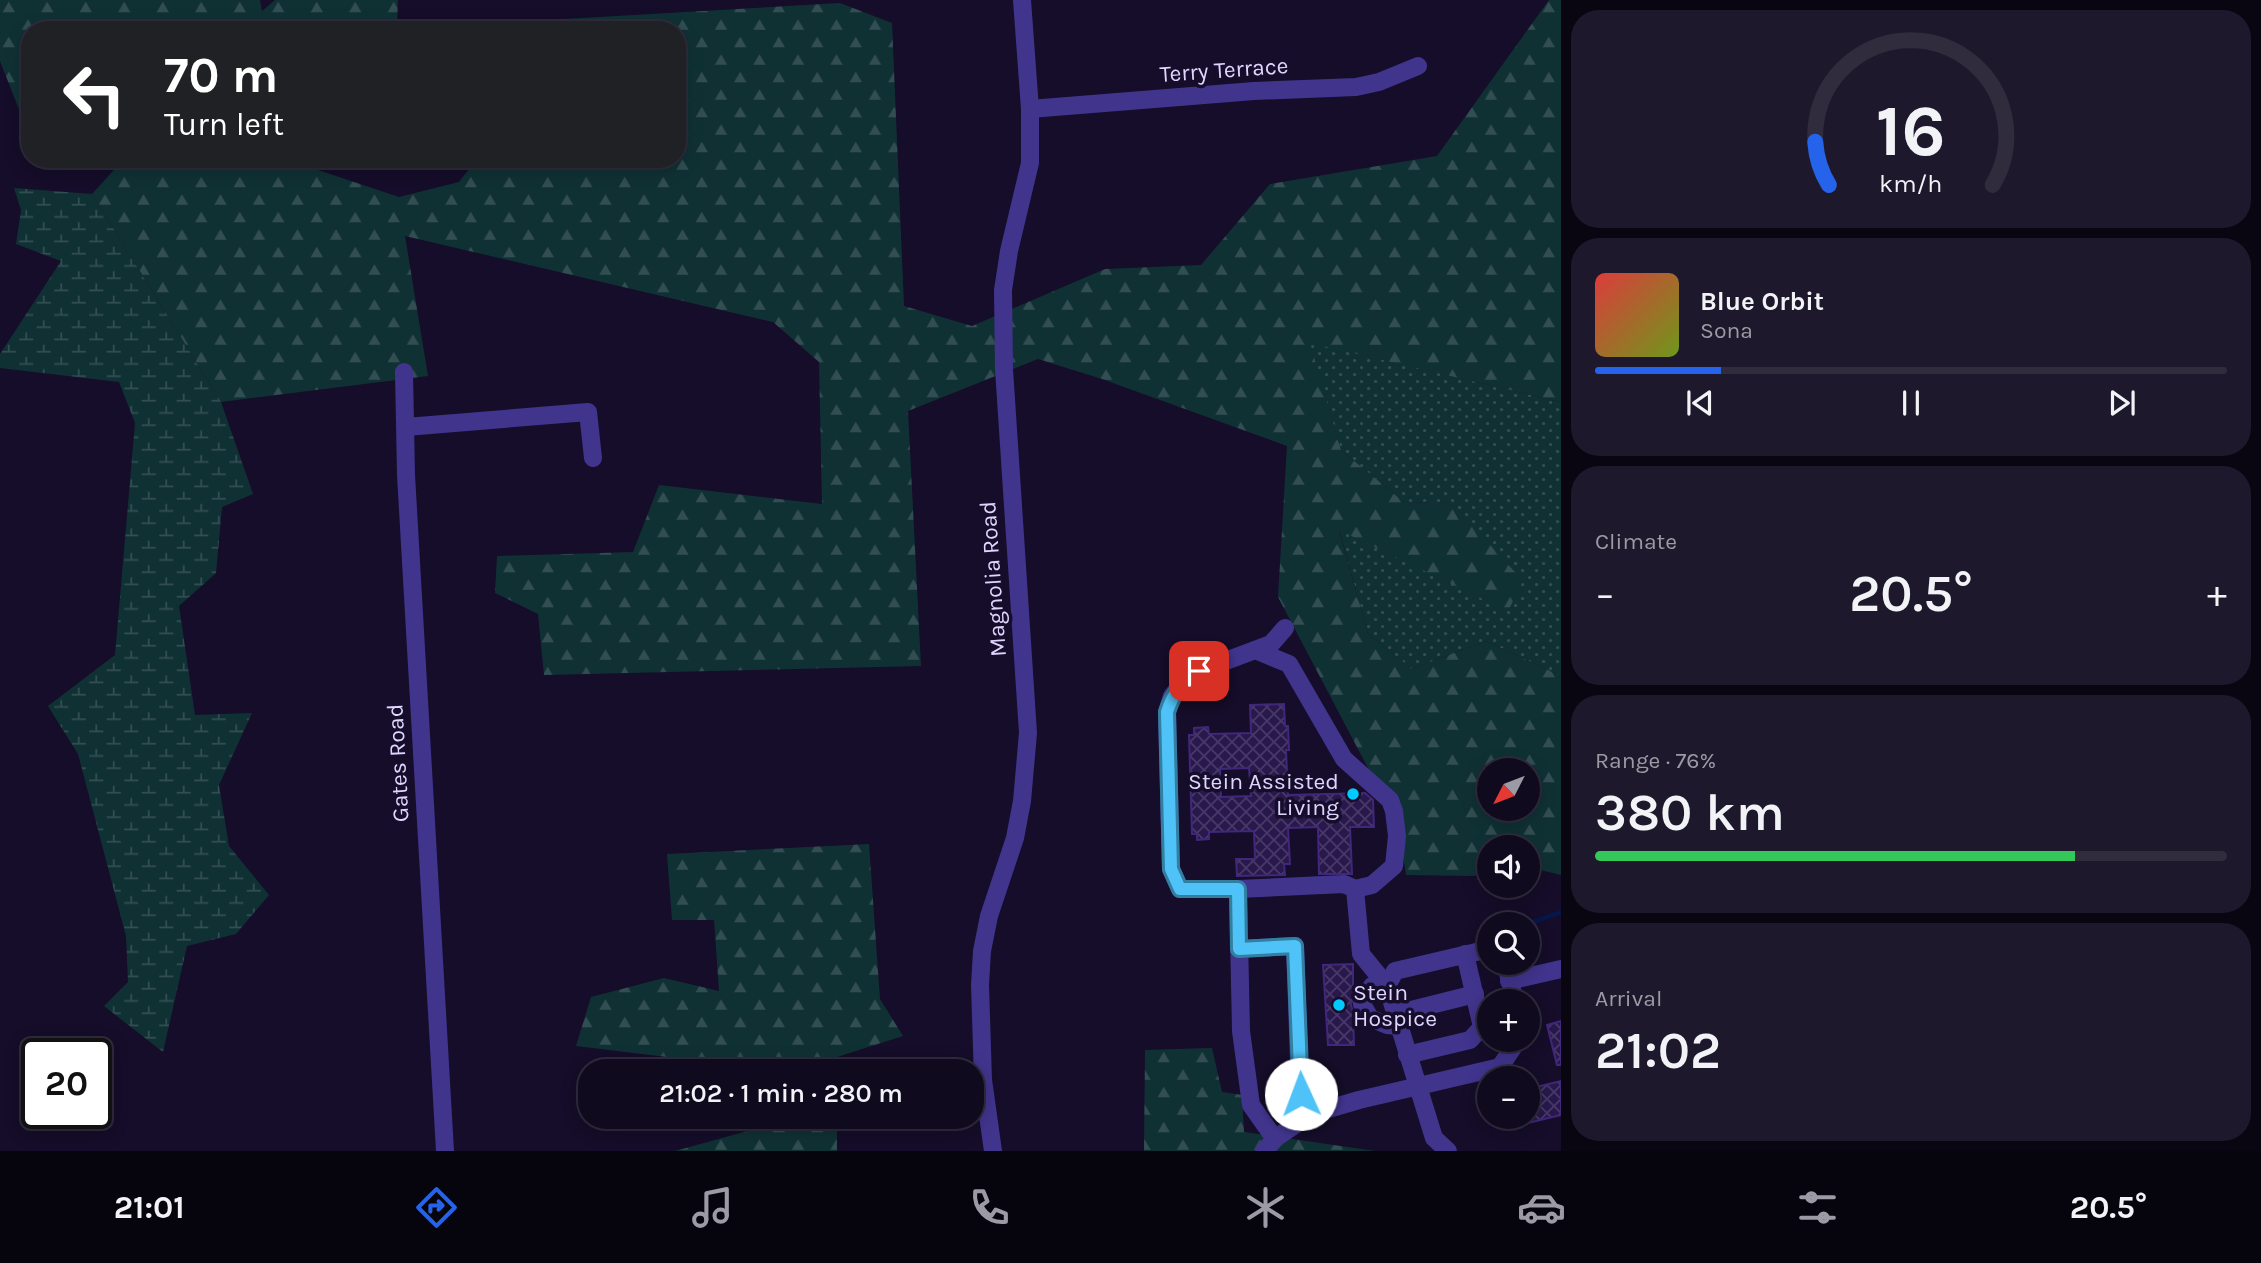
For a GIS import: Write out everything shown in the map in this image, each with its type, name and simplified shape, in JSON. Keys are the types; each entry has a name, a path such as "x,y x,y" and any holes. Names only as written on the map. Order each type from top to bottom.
{"street":[{"name":"Magnolia Road","path":"993,1151 983,1080 982,951 989,916 1015,838 1022,801 1028,733 1004,369 1003,290 1009,251 1030,163 1030,109 1022,0"},
{"name":"Terry Terrace","path":"1030,109 1356,87 1379,82 1418,66"},
{"name":"Gates Road","path":"404,372 408,503 445,1151"},
{"path":"407,427 588,412 593,458"},
{"path":"1255,650 1289,664 1344,758 1390,800 1397,836 1394,866 1372,885 1354,889 1344,884 1180,889 1171,869 1167,712 1172,696 1186,679 1199,671 1255,650 1271,644 1285,628"},
{"path":"1238,889 1241,1031 1251,1105 1270,1145 1311,1114 1500,1067 1510,1052"},
{"path":"1354,889 1361,954 1387,986 1434,1138 1448,1151"},
{"path":"1239,949 1295,946 1301,1120"},
{"path":"1387,986 1395,971 1477,952"},
{"path":"1407,1055 1470,1040 1482,1027 1465,954"},
{"path":"1510,981 1561,970"},
{"path":"1508,975 1512,989"},
{"path":"1387,986 1372,986 1362,1003 1370,1018 1387,1025 1475,995"}],"green space":[{"path":"0,0 260,0 262,11 275,0 398,0 397,21 21,21 21,112 0,61"},
{"path":"1549,0 1561,0 1561,402 1310,343 1341,450 1405,503 1451,502 1523,581 1508,611 1339,530 1368,634 1412,669 1486,641 1561,676 1561,875 1540,870 1540,835 1477,835 1475,876 1406,875 1399,827 1278,597 1287,446 1102,379 1038,359 908,411 921,666 544,675 538,614 495,593 497,556 633,552 659,485 822,504 819,362 773,322 405,236 428,376 221,402 92,194 116,168 312,168 399,197 459,182 470,168 686,168 686,21 528,21 840,3 892,23 904,306 972,326 1105,269 1201,265 1270,184 1437,156"},
{"path":"14,188 92,194 221,402 253,494 222,507 216,573 179,606 195,715 252,713 219,785 229,846 269,895 236,934 187,946 163,1052 104,1006 128,982 126,936 78,754 48,706 115,655 135,423 119,382 0,368 0,354 61,261 16,244 21,210"},
{"path":"1309,342 1561,402 1561,676 1486,641 1412,669 1368,634 1339,529 1507,610 1451,502 1405,503 1341,450"},
{"path":"869,844 880,999 903,1036 837,1059 667,1059 576,1046 591,997 664,978 719,991 714,920 672,920 667,854"},
{"path":"1212,1048 1222,1092 1242,1095 1244,1132 1375,1151 1144,1151 1145,1050"},
{"path":"755,1129 837,1129 837,1151 675,1151"}],"building":[{"name":"Stein Assisted Living","path":"1284,704 1285,726 1288,726 1288,795 1365,793 1373,800 1374,827 1350,827 1352,874 1319,874 1318,827 1288,828 1290,864 1284,864 1285,875 1237,876 1236,859 1255,859 1254,831 1209,832 1209,839 1197,840 1197,834 1192,834 1189,735 1194,735 1194,728 1208,727 1209,734 1251,733 1250,705","holes":["1249,768 1251,796 1221,797 1220,769"]},
{"name":"Stein Hospice","path":"1353,964 1351,1005 1354,1045 1328,1045 1323,965"},
{"path":"1561,1021 1561,1065 1557,1065 1547,1025"},
{"path":"1561,1081 1561,1115 1540,1120 1540,1086"}],"waterway":[{"path":"1540,920 1561,912"}],"place":[{"name":"Stein Assisted Living","path":"1353,794"},
{"name":"Stein Hospice","path":"1339,1005"}],"route":[{"path":"1199,671 1186,679 1172,696 1167,712 1171,869 1180,889 1238,889 1239,949 1295,946 1301,1094"}]}
